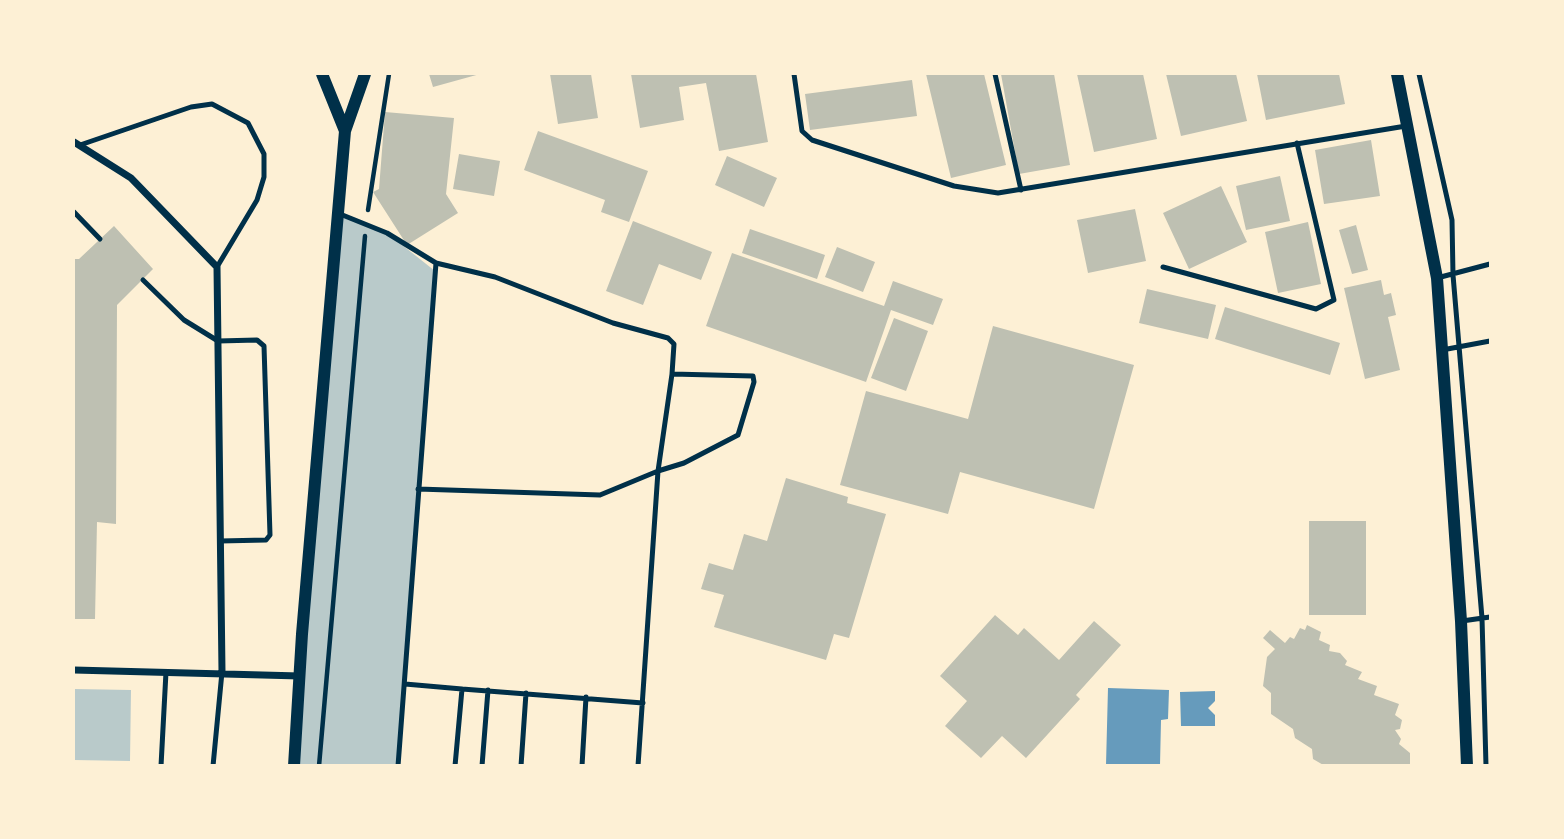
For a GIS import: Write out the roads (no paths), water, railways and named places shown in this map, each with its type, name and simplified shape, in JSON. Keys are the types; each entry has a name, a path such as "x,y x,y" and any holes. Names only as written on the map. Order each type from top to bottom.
{"street":[{"path":"323,74 345,131"},
{"path":"294,765 302,634 345,131 365,74"},
{"path":"1397,74 1437,278 1461,621 1467,765"},
{"path":"77,143 131,178 217,267 222,672"},
{"path":"74,670 301,676"}],"lane":[{"path":"794,74 803,131 812,141 954,186 998,193 1408,125"},
{"path":"995,74 1021,190"},
{"path":"1419,74 1452,220 1453,275 1482,618 1486,765"},
{"path":"77,143 191,107 212,104 248,123 264,154 264,177 257,200 217,267"},
{"path":"1163,267 1316,309 1334,300 1297,143"},
{"path":"74,212 100,239"},
{"path":"340,214 387,233 436,263 495,276 613,323 668,338 674,344 658,471 638,765"},
{"path":"398,765 436,263"},
{"path":"1437,278 1490,264"},
{"path":"143,280 184,320 218,341 257,340 264,346 270,535 266,540 220,541"},
{"path":"1442,350 1490,341"},
{"path":"418,489 600,495 684,463 738,435 754,382 749,375 672,374"},
{"path":"1461,621 1490,617"},
{"path":"161,765 166,672"},
{"path":"214,765 222,672"},
{"path":"405,684 643,703"},
{"path":"455,765 461,689"},
{"path":"482,765 488,690"},
{"path":"520,765 526,693"},
{"path":"582,765 586,697"}],"water":[{"path":"1108,688 1169,690 1168,719 1161,720 1160,765 1106,765"},
{"path":"1215,691 1215,701 1208,708 1215,715 1215,726 1181,726 1180,692"}]}
